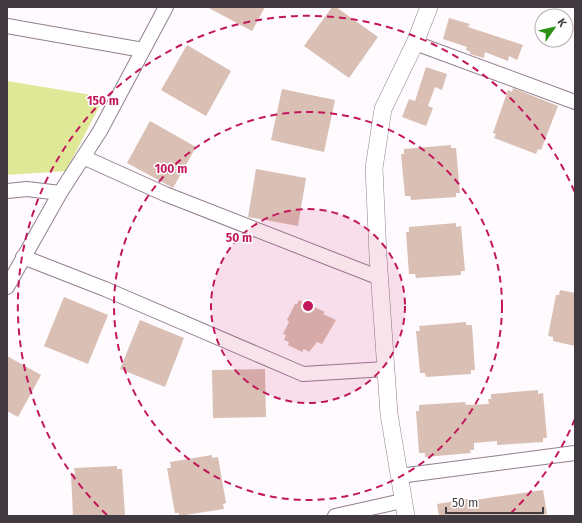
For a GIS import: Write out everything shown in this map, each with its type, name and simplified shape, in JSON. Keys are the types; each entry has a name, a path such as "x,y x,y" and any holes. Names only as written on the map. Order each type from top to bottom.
{"street":[{"path":"7,287 60,193 100,131 166,7"},
{"path":"335,516 404,509 389,414 380,278 375,161 383,109 415,43 429,7"},
{"path":"7,26 143,50"},
{"path":"415,43 575,102"},
{"path":"83,157 165,194 380,278"},
{"path":"7,192 27,189 60,193"},
{"path":"24,257 119,295 303,374 386,369"},
{"path":"399,476 575,453"}],"green space":[{"path":"7,81 104,97 66,171 7,175"}],"building":[{"path":"207,7 265,7 252,31"},
{"path":"332,7 336,7 378,37 349,78 304,46"},
{"path":"449,18 470,24 468,27 523,45 517,60 509,56 508,61 485,52 484,58 470,54 470,52 466,50 467,47 443,39"},
{"path":"187,45 231,71 206,116 161,90"},
{"path":"426,67 447,74 442,90 435,87 428,106 433,108 426,126 402,117 409,99 415,101"},
{"path":"513,88 558,106 541,150 538,149 536,154 494,138 496,134 493,133 508,90 512,92"},
{"path":"282,89 335,100 324,152 271,140"},
{"path":"150,121 196,147 173,188 127,163"},
{"path":"451,145 451,148 456,148 460,193 456,193 456,197 411,200 410,196 405,196 401,154 404,154 404,149"},
{"path":"256,169 306,178 298,226 248,217"},
{"path":"456,223 456,227 461,226 465,271 461,271 461,275 416,278 415,274 409,274 406,232 409,232 409,227"},
{"path":"560,290 575,293 575,346 553,341 553,337 548,336 556,295 559,295"},
{"path":"64,297 108,315 88,364 44,346"},
{"path":"299,300 325,312 323,314 336,320 322,344 317,342 309,352 304,349 302,352 288,345 289,342 284,340 286,335 283,334 289,322 287,320 295,304 297,304"},
{"path":"140,320 184,338 165,387 120,369"},
{"path":"466,322 466,325 472,325 475,370 471,370 471,374 426,377 425,373 420,373 416,331 420,331 419,326"},
{"path":"7,356 41,375 18,417 7,411"},
{"path":"265,369 266,417 213,418 212,370"},
{"path":"538,390 538,394 543,393 547,438 543,438 543,442 497,445 497,441 474,443 474,450 470,450 471,453 425,457 425,453 419,453 416,411 419,411 419,405 465,402 466,405 489,404 488,399 491,399 491,394"},
{"path":"212,455 212,458 218,457 226,503 223,504 224,509 179,516 179,513 175,513 167,468 171,468 170,462"},
{"path":"117,466 117,469 122,469 125,516 73,516 71,474 75,474 74,468"},
{"path":"543,490 547,514 535,516 439,516 437,504"}]}
